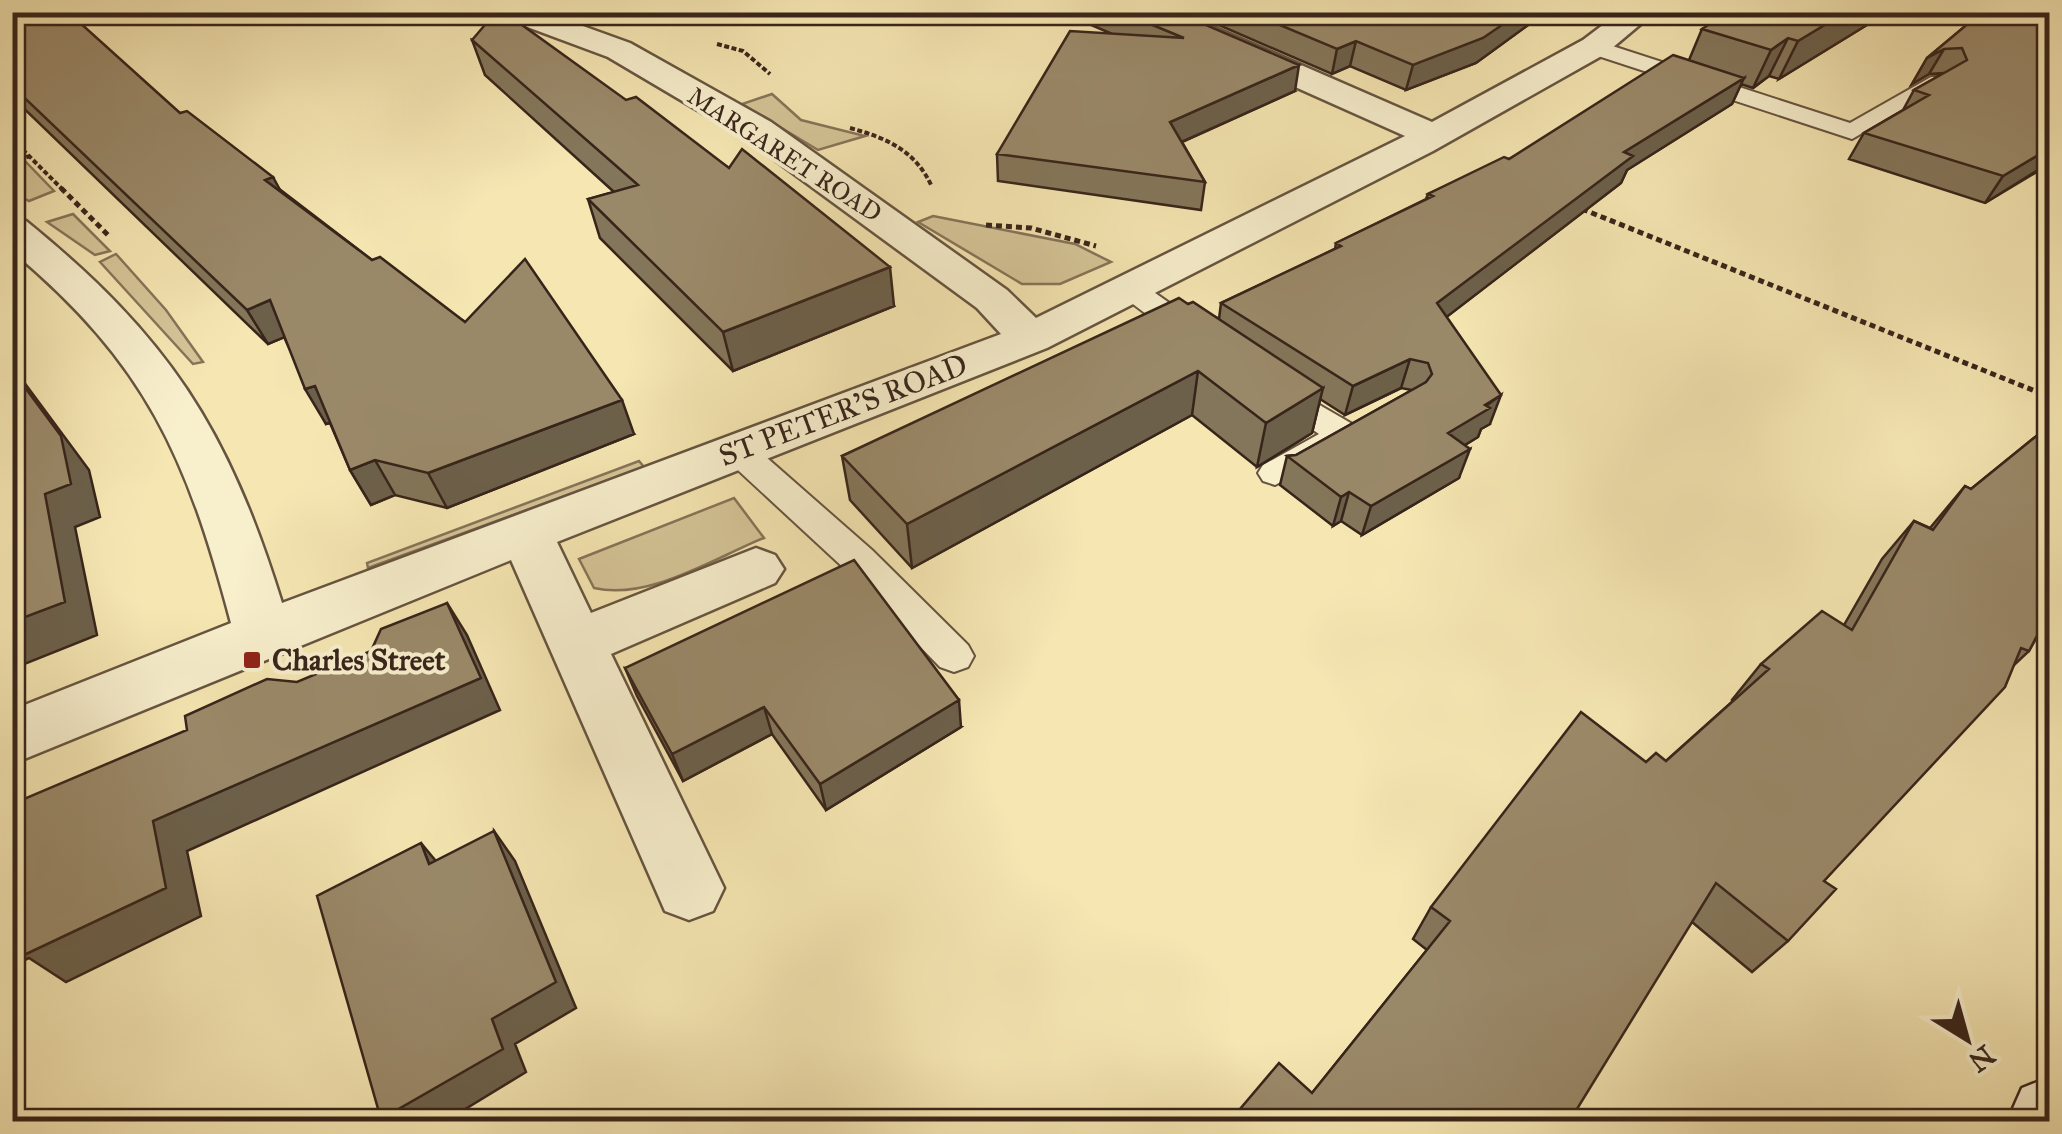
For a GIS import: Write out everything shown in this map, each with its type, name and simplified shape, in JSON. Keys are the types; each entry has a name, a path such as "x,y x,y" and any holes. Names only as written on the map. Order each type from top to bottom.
{"street":[{"name":"MARGARET ROAD","path":"514,12 619,50 758,130 992,300 1031,338"},
{"path":"1176,12 1183,26 1432,135"},
{"name":"ST PETER'S ROAD","path":"12,738 263,634 1031,338 1432,135 1594,47 1640,12"},
{"path":"12,230 68,275 181,413 226,515 263,634"},
{"path":"526,533 580,642 689,888"},
{"path":"580,642 756,569"}],"lane":[{"path":"1594,47 1852,132 1939,82"},
{"path":"1146,281 1237,364 1342,433"},
{"path":"1276,473 1372,417"},
{"path":"738,451 859,560 954,656"}],"path":[{"path":"12,162 30,156"},
{"path":"1566,202 2050,397"},
{"path":"893,225 936,208 984,225 1031,228 1083,240 1146,281"}],"shaded area":[{"path":"772,94 801,120 865,136 818,150 742,104"},
{"path":"25,161 54,191 29,201 13,192 13,165"},
{"path":"73,214 110,251 95,255 47,222"},
{"path":"933,216 1075,244 1111,262 1060,284 1022,284 918,222"},
{"path":"116,254 166,310 203,362 193,364 100,262"},
{"path":"639,461 644,467 368,568 367,563"},
{"path":"734,498 764,538 681,575 637,588 594,588 579,559"}],"building":[{"path":"12,12 68,12 180,113 187,111 273,177 265,180 372,260 380,257 465,322 525,259 622,400 428,473 375,460 350,470 315,386 305,389 270,300 247,310 12,86"},
{"path":"496,12 504,12 626,100 636,97 729,168 742,149 890,267 723,332 588,199 638,185 472,40"},
{"path":"1121,12 1176,12 1299,65 1170,122 1205,182 997,154 1070,31 1184,38"},
{"path":"1249,12 1521,12 1483,38 1413,65 1356,41 1337,49"},
{"path":"1728,12 1846,12 1798,41 1788,38 1771,50 1702,29"},
{"path":"1982,12 2050,12 2050,148 2003,176 1864,133 1929,95 1914,90 1967,60 1962,48 1944,49 1927,58"},
{"path":"1673,55 1744,78 1624,152 1633,156 1437,303 1501,395 1485,405 1490,408 1448,433 1470,449 1371,506 1349,492 1341,497 1287,456 1296,455 1426,382 1432,374 1428,363 1410,359 1353,386 1221,303 1341,246 1336,243 1433,196 1428,194 1504,157 1509,159"},
{"path":"1179,298 1188,304 1193,302 1323,388 1266,423 1198,371 907,524 842,456"},
{"path":"12,370 61,436 71,484 45,494 65,602 12,622"},
{"path":"2050,425 2050,611 2029,651 2021,648 2005,687 1824,881 1836,889 1788,941 1716,883 1569,1122 1229,1122 1279,1063 1312,1093 1450,921 1431,907 1581,712 1646,762 1656,753 1666,761 1769,669 1761,664 1822,611 1852,630 1914,521 1933,530 1965,486 1971,489"},
{"path":"854,560 959,700 820,784 764,707 672,754 625,668"},
{"path":"447,603 481,678 153,821 166,888 24,955 20,915 12,918 12,804 187,730 185,716 267,679 297,682 371,651 381,629"},
{"path":"494,831 556,982 492,1019 503,1049 381,1119 317,896 421,843 429,864"}],"place":[{"name":"Charles Street","path":"252,660"}]}
